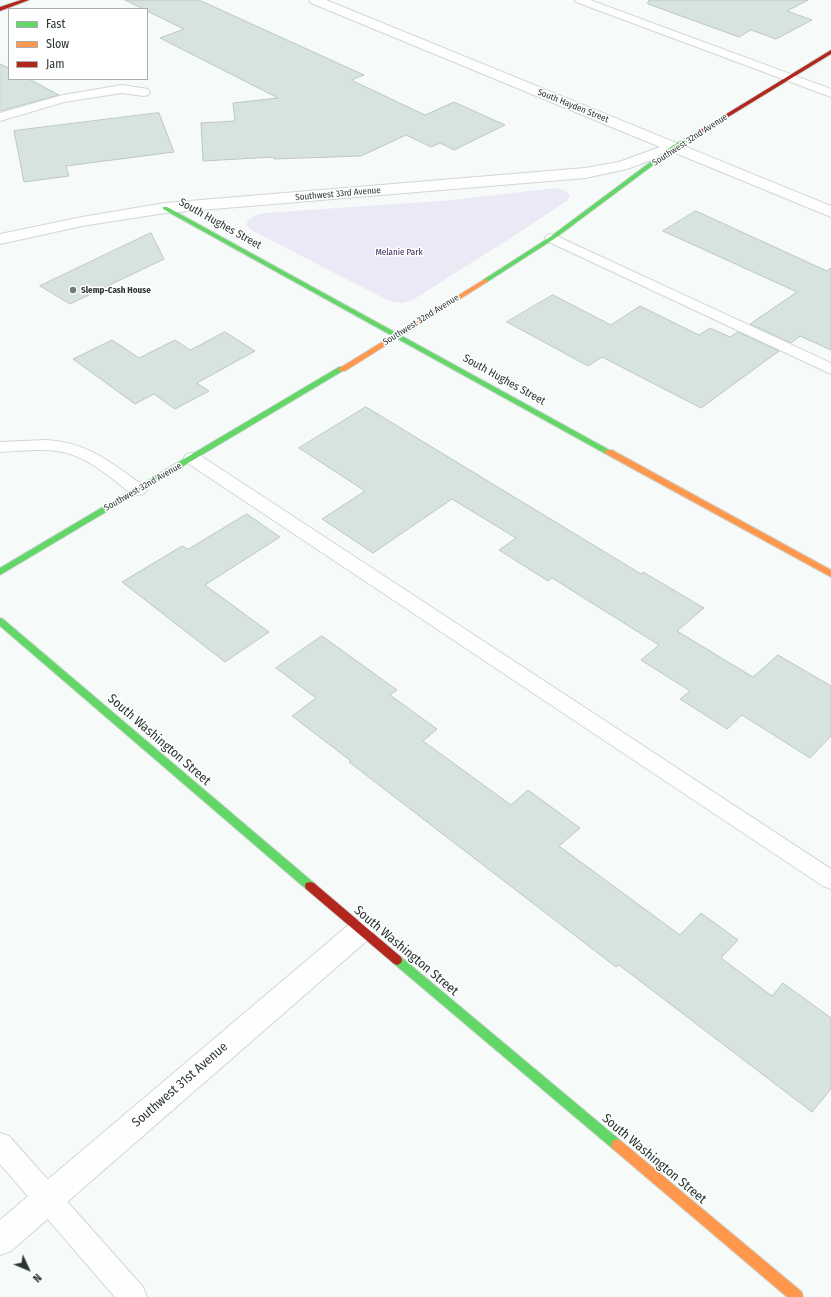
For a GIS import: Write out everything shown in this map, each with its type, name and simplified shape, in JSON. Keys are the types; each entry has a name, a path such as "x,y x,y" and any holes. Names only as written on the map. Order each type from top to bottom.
{"street":[{"path":"0,9 26,0"},
{"name":"South Hayden Street","path":"315,0 831,212"},
{"name":"Southwest 32nd Avenue","path":"0,572 399,335 552,238 674,147 831,52"},
{"name":"Southwest 33rd Avenue","path":"0,239 33,230 102,217 165,208 585,173 622,166 674,147"},
{"name":"South Hughes Street","path":"165,208 399,335 831,574"},
{"name":"South Washington Street","path":"0,621 361,930 797,1297"},
{"name":"Southwest 31st Avenue","path":"0,1240 361,930"}],"lane":[{"path":"580,0 831,93"},
{"path":"0,117 63,99 122,89 144,92"},
{"path":"552,238 831,369"},
{"path":"0,448 49,446 74,450 92,457 138,490"},
{"path":"192,458 831,880"},
{"path":"0,1145 133,1297"}],"green space":[{"name":"Melanie Park","path":"555,188 564,190 570,195 568,200 411,301 401,303 389,301 251,230 246,225 251,218 265,213 453,200"}],"building":[{"path":"125,0 199,0 364,75 351,80 425,115 454,102 505,125 454,150 440,143 431,147 406,135 361,156 274,159 274,157 203,161 201,123 235,121 233,103 278,98 160,38 184,29 148,11 148,8 142,8"},
{"path":"649,0 808,0 787,11 812,20 776,39 751,30 739,37 648,4"},
{"path":"0,64 8,68 8,80 31,80 59,95 0,111"},
{"path":"159,113 174,152 66,166 69,176 24,182 14,131"},
{"path":"696,211 827,271 831,268 831,350 800,336 791,343 750,324 797,292 663,231"},
{"path":"151,233 164,259 70,304 40,286"},
{"path":"553,295 611,325 640,306 699,335 710,328 730,337 738,332 779,351 701,408 602,357 588,366 507,322"},
{"path":"225,332 255,351 197,383 209,391 175,409 154,394 135,404 73,359 112,340 139,358 175,340 190,350"},
{"path":"366,407 641,574 643,572 704,608 677,631 753,677 778,655 831,686 831,736 810,758 742,715 727,729 680,699 690,691 641,660 659,645 552,578 548,581 499,550 516,538 452,499 373,553 322,519 365,491 299,448"},
{"path":"247,514 280,537 205,585 269,632 225,662 122,582 182,546 188,549"},
{"path":"322,636 397,690 390,695 437,729 423,741 511,805 528,790 580,828 559,846 680,935 701,913 738,940 721,958 772,996 783,983 831,1018 831,1089 812,1112 619,965 616,967 349,762 351,761 292,716 316,698 276,668"}],"traffic: fast":[{"path":"485,281 552,238 674,147 695,135"},
{"path":"165,208 609,452"},
{"path":"0,572 342,369"},
{"path":"0,621 310,886"},
{"path":"397,960 617,1145"}],"traffic: slow":[{"path":"342,369 485,281"},
{"path":"609,452 831,574"},
{"path":"617,1145 797,1297"}],"traffic: jam":[{"path":"0,9 26,0"},
{"path":"695,135 831,52"},
{"path":"310,886 397,960"}],"place":[{"name":"Slemp-Cash House","path":"73,290"}]}
